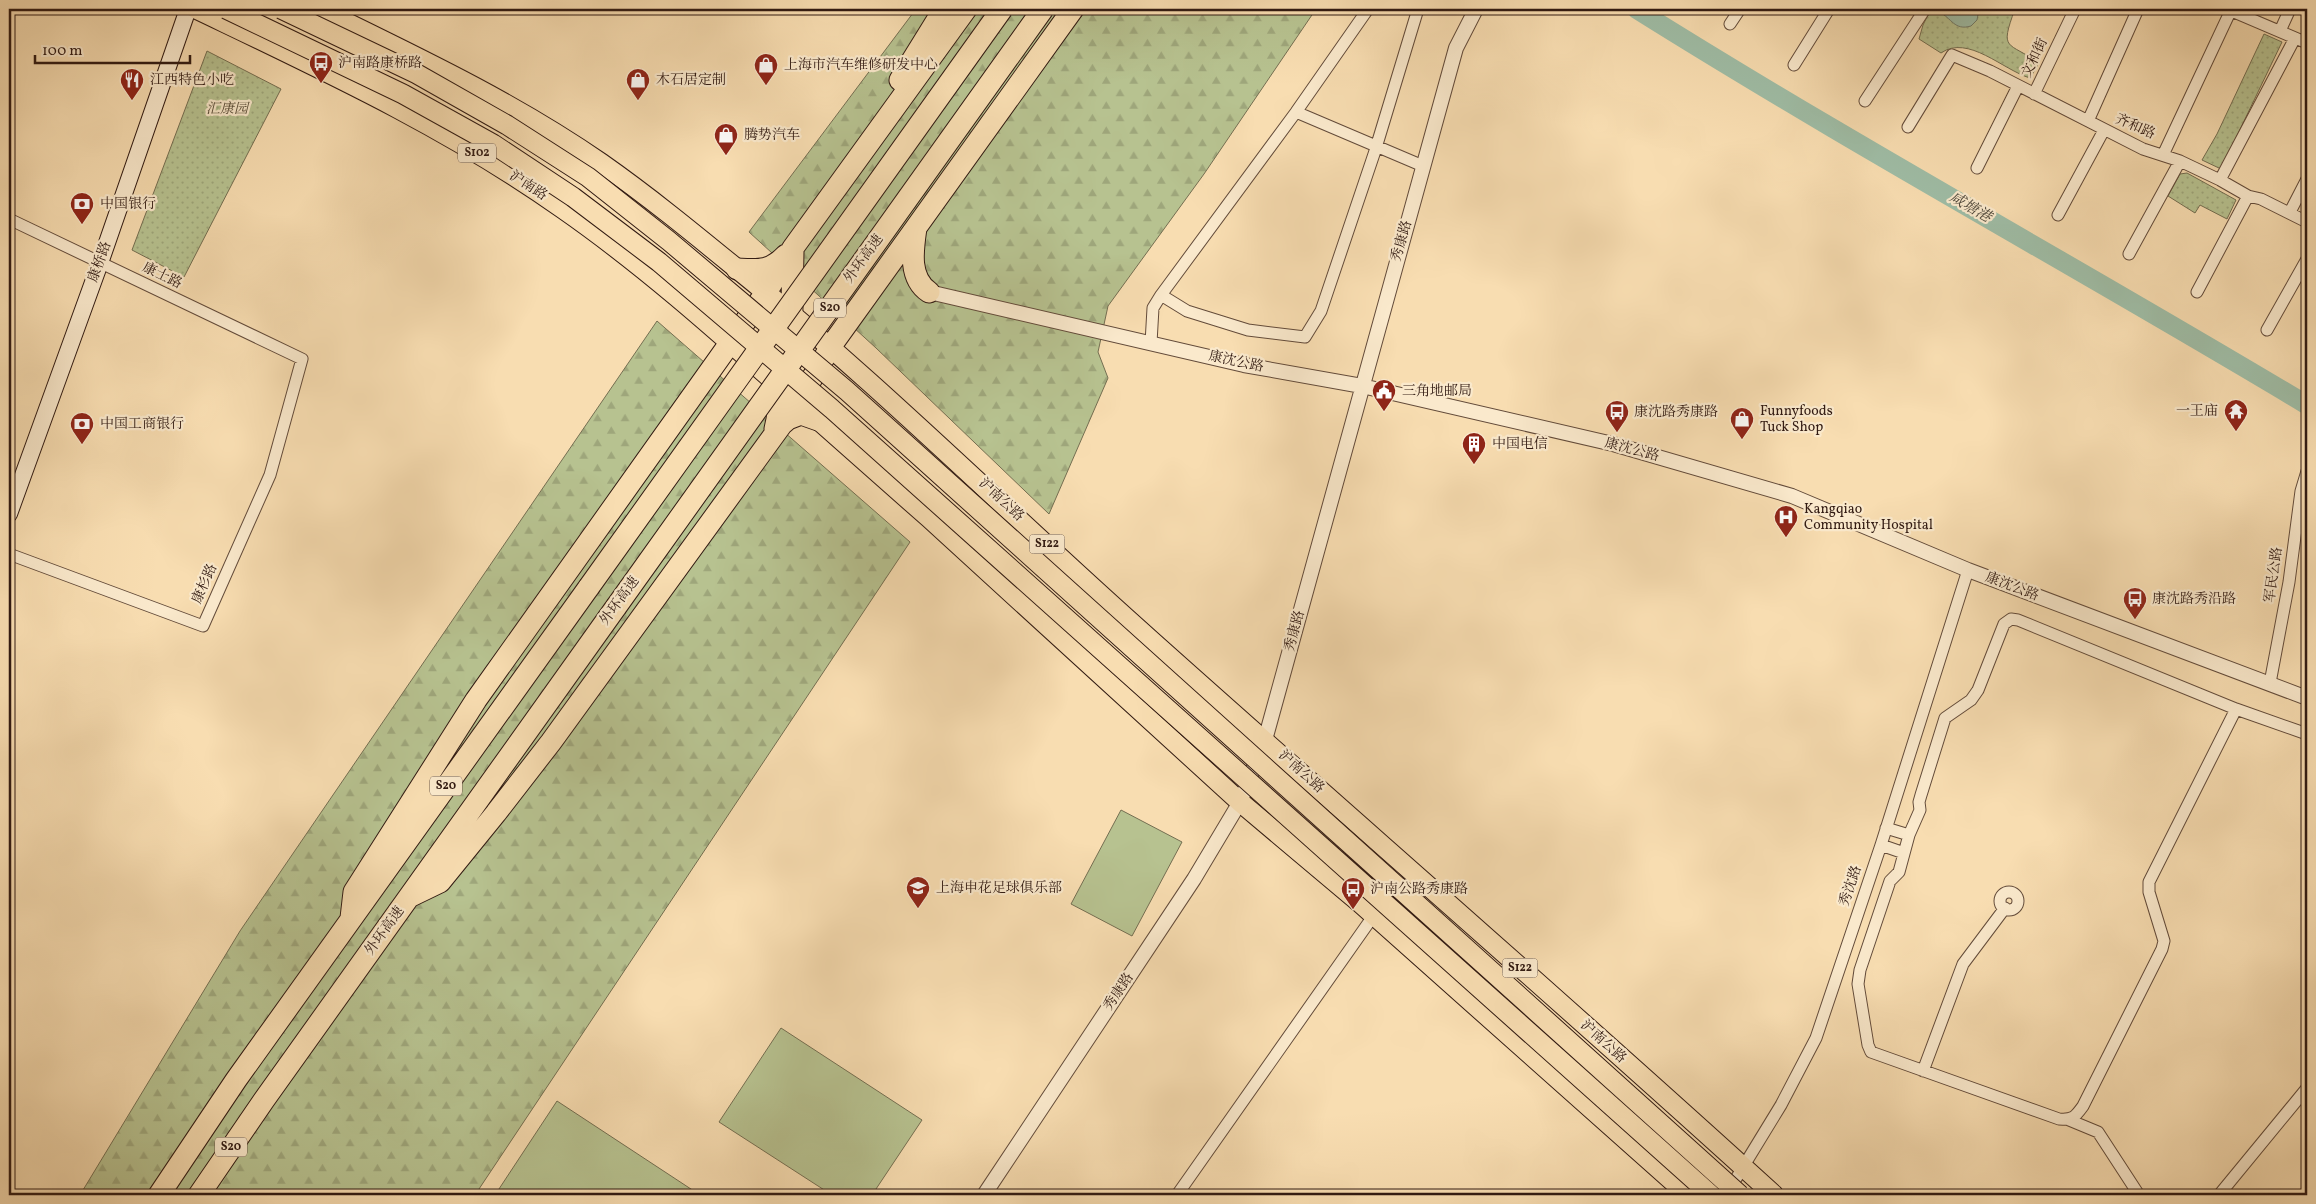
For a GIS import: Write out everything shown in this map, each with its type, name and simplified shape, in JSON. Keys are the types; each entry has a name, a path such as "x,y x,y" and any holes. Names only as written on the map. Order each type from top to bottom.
{"highway":[{"path":"887,118 899,81 944,9"},
{"path":"351,918 354,892 437,759 503,662 767,291 793,248 966,9"},
{"name":"S20","path":"159,1195 236,1080 351,918 1002,9"},
{"name":"外环高速","path":"199,1195 264,1100 1044,9"},
{"path":"409,897 440,882 502,806 578,706 775,430 798,402 831,346 1073,9"},
{"path":"916,227 913,257 914,269 922,288 929,292"},
{"path":"737,268 762,271 779,262 793,248"},
{"path":"793,248 791,357 793,381 798,402"},
{"path":"767,291 773,314 778,385 779,414 775,430"},
{"path":"775,430 794,415 801,414 818,420"}],"main road":[{"name":"康桥路","path":"9,514 100,263 188,9"},
{"name":"沪南路","path":"196,9 400,109 483,157 571,214 648,274 798,402"},
{"path":"226,9 403,94 493,144 573,197 659,262 839,416 1711,1195"},
{"path":"281,9 417,74 507,125 588,177 669,241 848,391 1740,1195"},
{"path":"319,9 452,75 511,107 598,160 670,213 792,311 831,346"},
{"name":"沪南公路","path":"831,346 958,460 1149,638 1774,1195"},
{"path":"798,402 951,538 1240,802 1374,915 1688,1195"}],"street":[{"path":"1151,343 1153,308 1160,295 1296,112 1368,9"},
{"path":"1160,295 1186,311 1248,330 1305,337 1321,311 1376,146 1418,9"},
{"name":"秀康路","path":"984,1195 1194,879 1240,802 1265,740 1456,48 1476,9"},
{"path":"1730,24 1740,9"},
{"path":"1794,65 1829,9"},
{"path":"1865,101 1925,9"},
{"name":"文和街","path":"2034,94 2075,9"},
{"path":"2088,121 2138,9"},
{"path":"2280,31 2290,9"},
{"path":"2163,155 2229,10 2307,43"},
{"path":"2220,180 2295,38"},
{"name":"齐和路","path":"1908,127 1952,54 2104,130 2180,161 2248,196 2290,212 2307,222"},
{"path":"1977,168 2018,86"},
{"path":"1296,112 1423,166"},
{"path":"2058,215 2104,130"},
{"path":"2129,254 2180,161"},
{"path":"2290,212 2307,178"},
{"path":"2197,292 2248,196"},
{"name":"康士路","path":"9,219 302,359"},
{"path":"2267,330 2307,259"},
{"name":"康沈公路","path":"929,292 1244,364 1362,386 1613,444 1792,496 1968,570 2307,698"},
{"name":"康杉路","path":"9,554 203,626 270,474 302,359"},
{"name":"军民公路","path":"2270,684 2289,582 2301,491 2307,471"},
{"name":"秀沈路","path":"1726,1195 1781,1105 1816,1038 1886,828 1968,570"},
{"path":"2139,1195 2098,1132 2069,1120 2059,1119 1871,1052 1858,984 1860,970 1890,881 1899,872 1909,835 1920,810 1920,795 1946,718 1971,700 1978,690 2004,624 2010,619 2018,620 2236,709 2307,734"},
{"path":"2069,1120 2075,1118 2083,1106 2162,949 2164,941 2149,882 2236,709"},
{"path":"1886,828 1909,835"},
{"path":"1880,845 1904,853"},
{"path":"1923,1072 1963,964 2005,908"},
{"path":"1178,1195 1374,915"},
{"path":"2219,1195 2307,1088"}],"green space":[{"path":"916,9 1316,9 1204,174 1108,306 1098,352 1108,378 1049,514 876,348 749,232"},
{"path":"1931,9 2015,9 2008,32 2007,39 2009,44 2039,63 2030,78 1974,50 1951,48 1941,53 1919,39"},
{"path":"2264,34 2282,42 2221,169 2202,160 2217,134"},
{"name":"汇康园","path":"207,51 281,89 184,277 132,250"},
{"path":"2187,173 2236,200 2227,219 2200,205 2195,213 2168,196 2180,174"},
{"path":"657,321 910,542 475,1195 80,1195 240,931"},
{"path":"1121,810 1182,842 1132,936 1071,904"},
{"path":"781,1028 922,1120 872,1195 832,1195 719,1122"},
{"path":"557,1101 697,1193 696,1195 495,1195"}],"shaded area":[{"path":"1940,9 1979,9 1977,20 1971,26 1961,27 1939,12"}],"waterway":[{"name":"咸塘港","path":"1636,9 1886,160 2307,405"}],"place":[{"name":"沪南路康桥路","path":"321,84"},
{"name":"上海市汽车维修研发中心","path":"766,86"},
{"name":"江西特色小吃","path":"132,101"},
{"name":"木石居定制","path":"638,101"},
{"name":"腾势汽车","path":"726,156"},
{"name":"中国银行","path":"82,225"},
{"name":"三角地邮局","path":"1384,412"},
{"name":"一王庙","path":"2236,432"},
{"name":"康沈路秀康路","path":"1617,433"},
{"name":"Funnyfoods Tuck Shop","path":"1742,440"},
{"name":"中国工商银行","path":"82,445"},
{"name":"中国电信","path":"1474,465"},
{"name":"Kangqiao Community Hospital","path":"1786,538"},
{"name":"康沈路秀沿路","path":"2135,620"},
{"name":"上海申花足球俱乐部","path":"918,909"},
{"name":"沪南公路秀康路","path":"1353,910"}]}
